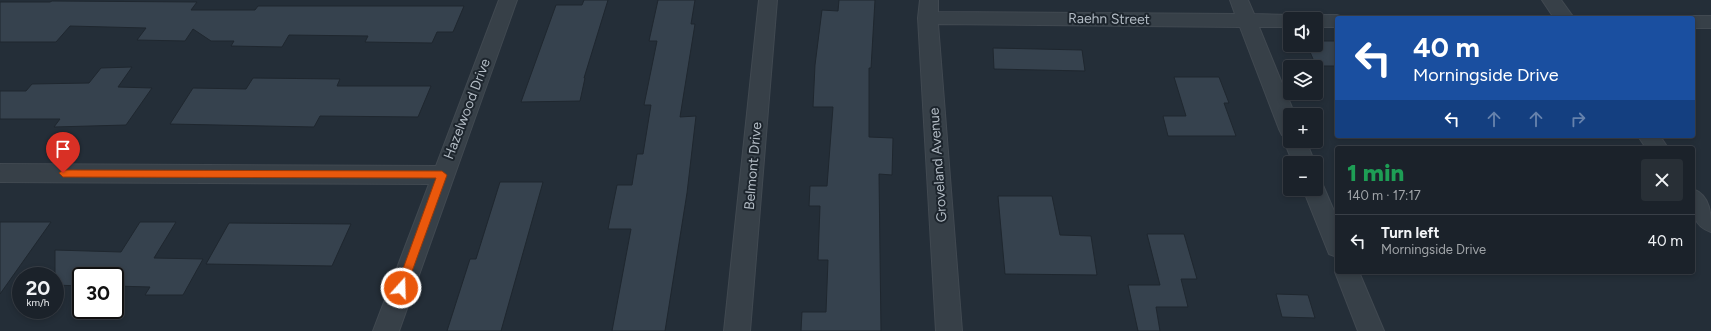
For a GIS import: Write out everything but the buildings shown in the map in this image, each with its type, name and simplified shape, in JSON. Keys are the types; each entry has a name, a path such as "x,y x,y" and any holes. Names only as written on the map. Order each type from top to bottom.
{"street":[{"name":"Hazelwood Drive","path":"386,331 442,175 508,0"},
{"name":"Belmont Drive","path":"737,331 768,0"},
{"path":"1239,0 1283,111"},
{"path":"1551,0 1563,16"},
{"name":"Raehn Street","path":"929,9 1247,21 1283,21"},
{"name":"Groveland Avenue","path":"929,9 949,331"},
{"path":"1323,21 1335,21"},
{"path":"1695,22 1711,22"},
{"path":"0,173 442,175"},
{"path":"1317,196 1335,242"},
{"path":"1695,201 1711,223"},
{"path":"1348,274 1371,331"}],"route":[{"path":"63,173 442,175 401,288"}]}
